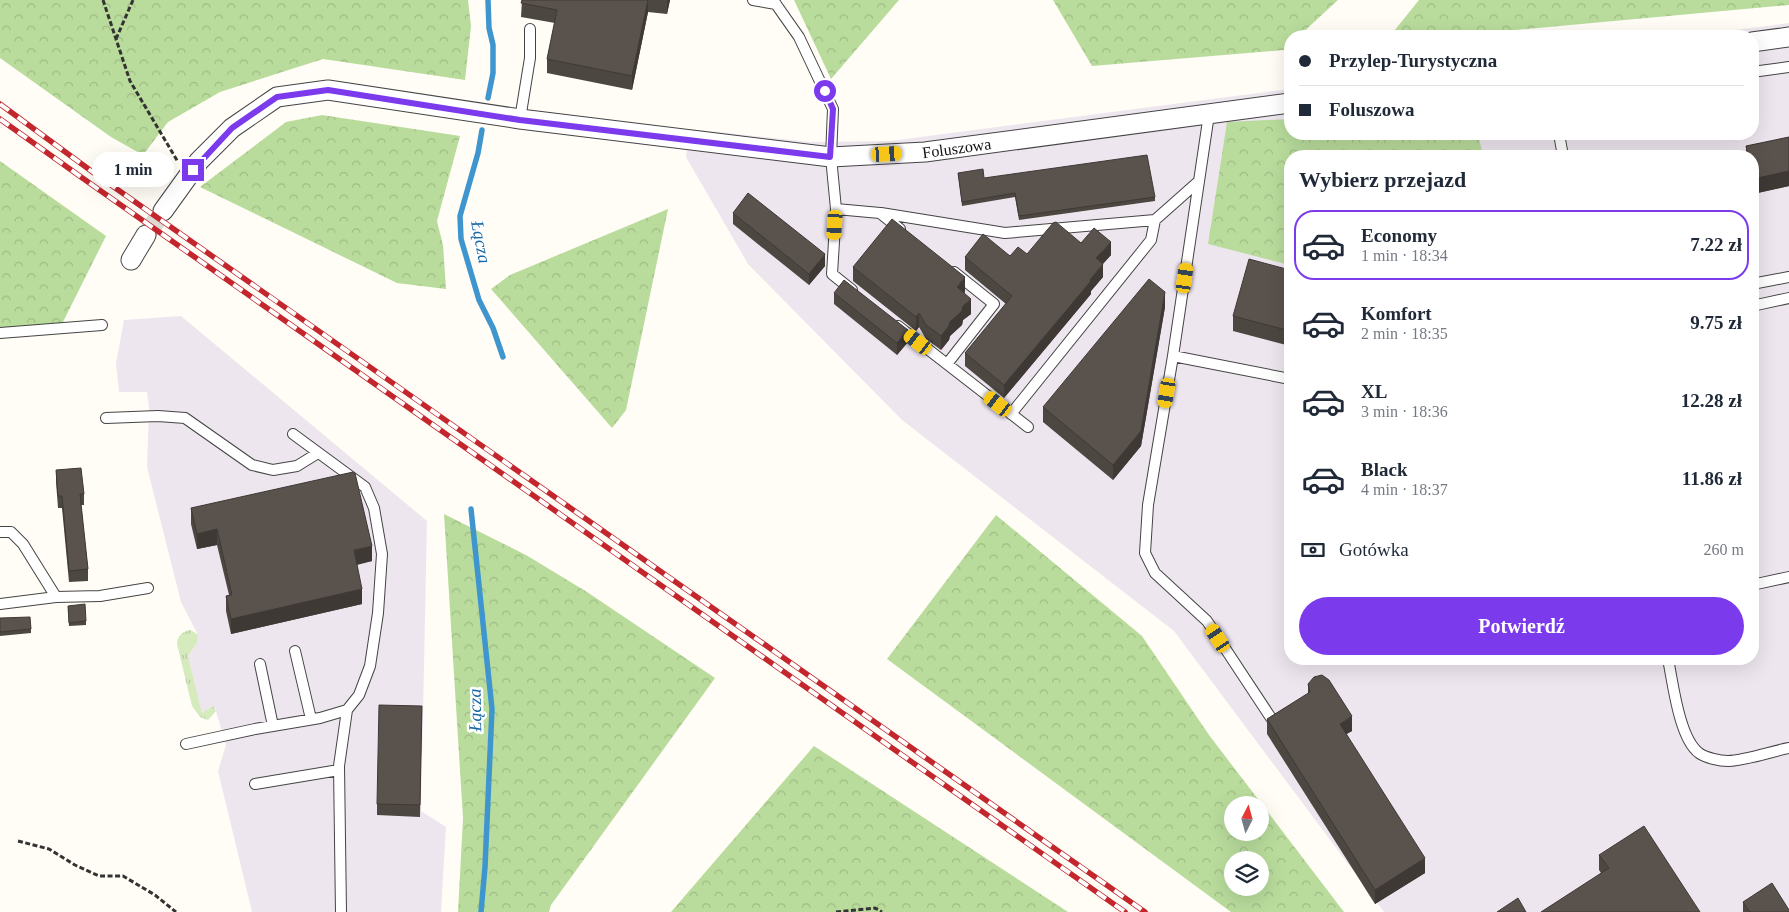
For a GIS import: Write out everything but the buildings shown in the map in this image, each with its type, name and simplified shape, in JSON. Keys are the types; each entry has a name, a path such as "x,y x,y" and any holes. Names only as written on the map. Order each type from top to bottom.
{"street":[{"path":"1759,41 1789,37"},
{"name":"Foluszowa","path":"163,211 199,161 232,128 277,97 328,90 520,120 830,157 925,152 1284,104"},
{"path":"131,260 146,234"}],"lane":[{"path":"753,0 775,2 799,37 833,109 830,157 836,209 832,274 862,298"},
{"path":"520,120 530,58 530,29"},
{"path":"1759,71 1789,67"},
{"path":"1209,114 1173,356 1148,506 1145,553 1155,573 1207,621 1271,718"},
{"path":"836,209 880,213 1005,233 1155,220 1199,181"},
{"path":"880,213 910,237"},
{"path":"1010,414 1151,240 1155,220"},
{"path":"947,364 994,304 949,268"},
{"path":"1759,283 1789,277"},
{"path":"1759,304 1789,298"},
{"path":"893,322 1028,427"},
{"path":"0,333 102,325"},
{"path":"1173,356 1284,379"},
{"path":"106,418 158,416 185,418 252,465 273,470 297,466 318,453"},
{"path":"293,434 365,487 374,508 382,554 378,613 370,666 359,695 348,710 339,770 341,912"},
{"path":"0,532 11,532 22,544 56,597"},
{"path":"1759,583 1789,577"},
{"path":"0,604 56,597 100,596 148,588"},
{"path":"295,651 311,719"},
{"path":"260,664 273,726"},
{"path":"1669,665 1681,721 1687,738 1699,753 1714,759 1730,761 1789,748"},
{"path":"186,744 348,710"},
{"path":"255,784 339,770"}],"path":[{"path":"103,0 130,81 187,178"},
{"path":"116,39 133,0"},
{"path":"18,840 49,849 75,866 99,876 123,876 155,895 176,912"},
{"path":"836,912 875,908 882,912"}],"shaded area":[{"path":"1789,23 1789,912 1384,912 1174,631 902,420 748,264 686,157 690,129 810,142 890,141 1284,90 1284,140 1759,140 1759,30 1735,30"},
{"path":"181,316 427,521 421,811 446,827 441,912 252,912 218,771 226,745 215,708 213,706 202,714 188,656 197,643 198,635 181,602 147,467 149,408 147,392 119,392 116,363 124,320"}],"green space":[{"path":"0,0 468,0 471,26 465,80 323,59 220,92 168,122 143,155 111,137 0,58"},
{"path":"794,0 899,0 831,79"},
{"path":"1053,0 1338,0 1306,30 1284,30 1284,50 1092,66"},
{"path":"1419,0 1789,0 1789,5 1516,30 1395,30"},
{"path":"322,115 460,136 437,221 443,245 446,289 397,283 200,187 286,122"},
{"path":"1284,119 1284,140 1479,140 1482,150 1284,150 1284,263 1208,244 1227,122"},
{"path":"0,161 106,236 61,326 0,331"},
{"path":"668,209 626,410 612,428 491,289 510,275"},
{"path":"444,514 526,555 587,592 715,678 551,905 549,912 458,912 463,818"},
{"path":"996,515 1142,636 1209,735 1256,796 1224,796 1224,841 1269,841 1269,814 1344,912 1231,912 887,659"},
{"path":"190,630 198,635 197,643 188,656 202,713 213,706 216,711 208,720 200,717 192,706 177,644 180,635"},
{"path":"814,746 1068,912 671,912"}],"waterway":[{"name":"Łącza","path":"488,0 489,28 493,45 493,73 488,98"},
{"name":"Łącza","path":"482,130 478,153 460,216 461,239 479,300 493,328 503,357"},
{"name":"Łącza","path":"471,509 492,709 485,867 481,912"}],"tunnel":[{"path":"146,235 163,211"}],"railway":[{"path":"0,104 94,173 1145,912"},
{"path":"0,119 1125,912"}],"route":[{"path":"193,170 199,161 232,128 277,97 328,90 520,120 830,157 833,109 825,91"}]}
